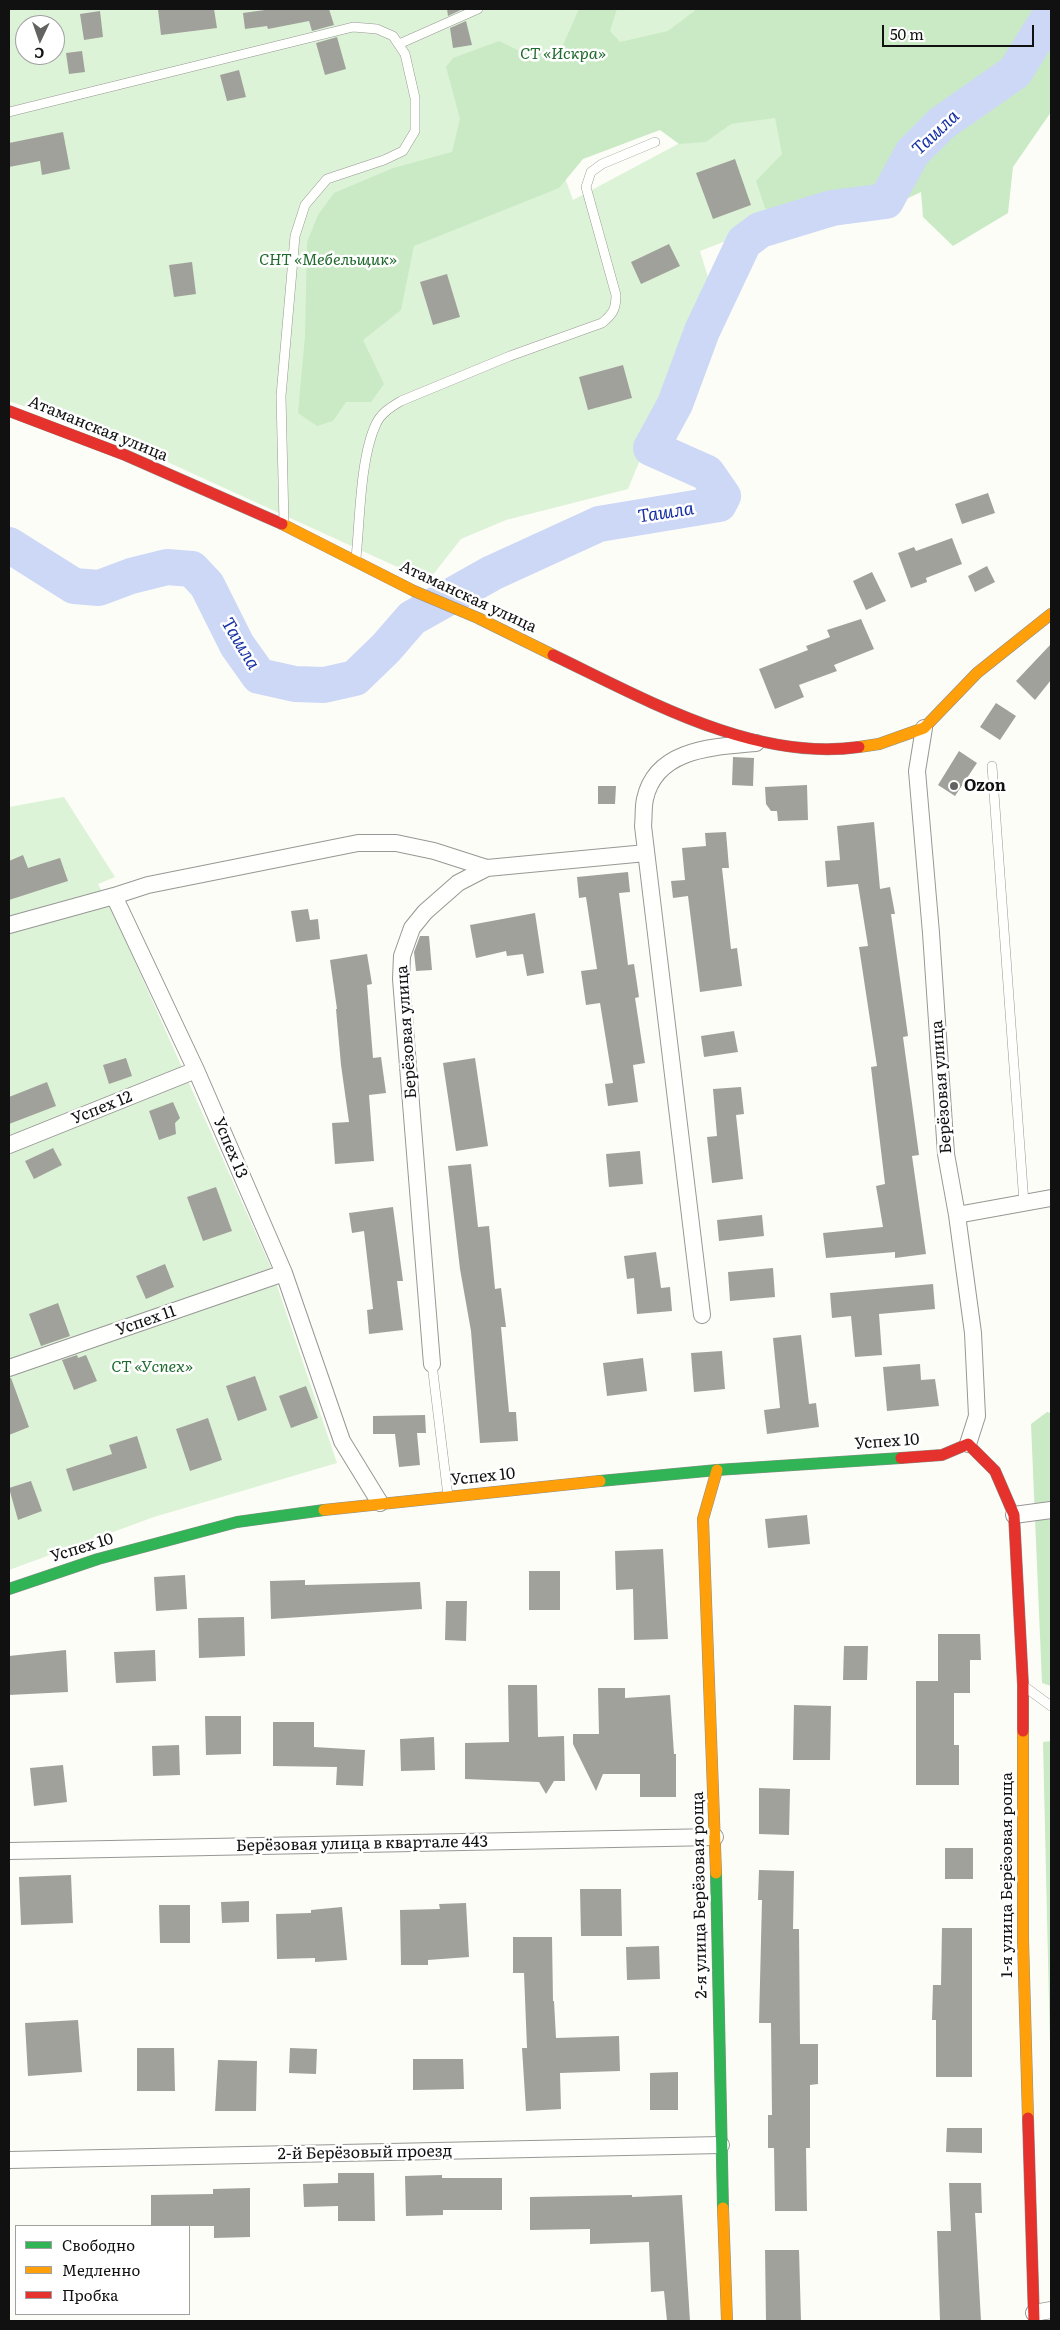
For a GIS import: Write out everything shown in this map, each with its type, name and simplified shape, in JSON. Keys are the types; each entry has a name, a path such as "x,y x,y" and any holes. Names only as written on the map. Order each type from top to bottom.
{"street":[{"name":"Атаманская улица","path":"9,411 56,427 125,455 284,525 414,591 478,618 666,710 760,742 837,750 879,744 924,728"},
{"path":"924,728 977,673 1051,614"},
{"name":"Берёзовая улица","path":"924,728 917,772 931,933 946,1154 957,1215 972,1333 977,1416 968,1444"},
{"path":"702,1315 643,826 645,798 657,774 680,755 711,748 760,742"},
{"path":"9,925 148,885 358,843 396,843 434,851 487,868"},
{"name":"Берёзовая улица","path":"432,1364 401,979 402,956 412,928 425,912 458,883 487,868 646,853"},
{"name":"Успех 13","path":"114,896 196,1070 284,1273 342,1441 380,1503"},
{"name":"Успех 12","path":"9,1145 196,1070"},
{"path":"957,1215 1051,1198"},
{"name":"Успех 11","path":"9,1368 284,1273"},
{"name":"Успех 10","path":"9,1589 98,1559 238,1522 380,1503 717,1470 942,1455 968,1444"},
{"name":"1-я улица Берёзовая роща","path":"968,1444 996,1471 1014,1515 1023,1685 1023,1939 1034,2317"},
{"name":"2-я улица Берёзовая роща","path":"717,1470 703,1519 716,1837 721,2145 727,2321"},
{"path":"1014,1515 1051,1510"},
{"name":"Берёзовая улица в квартале 443","path":"9,1851 716,1837"},
{"name":"2-й Берёзовый проезд","path":"9,2160 721,2145"},
{"path":"1034,2317 1051,2310"}],"lane":[{"path":"399,44 478,9"},
{"path":"9,112 353,27 377,29 393,36 406,54 415,98 415,131 403,151 384,160 327,179 305,205 295,236 281,396 284,525"},
{"path":"355,561 366,456 376,423 388,409 401,401 510,356 602,324 616,308 616,295 586,187 591,172 602,164 655,142"},
{"path":"992,766 1024,1203"},
{"path":"432,1364 448,1497"},
{"path":"1023,1685 1051,1706"}],"green space":[{"name":"СНТ «Мебельщик»","path":"9,9 807,9 542,114 573,200 721,121 853,80 886,179 700,251 711,287 628,489 506,520 461,539 428,581 117,439 9,401"},
{"name":"СТ «Искра»","path":"579,9 617,9 610,31 620,42 668,31 697,9 1051,9 1051,112 1013,167 1008,213 953,246 923,217 921,192 868,217 815,231 765,208 756,181 782,154 775,118 731,124 706,142 679,144 660,130 583,159 559,188 414,246 401,310 363,340 384,384 371,402 346,402 333,421 317,426 298,413 305,336 307,242 318,215 334,193 393,168 452,152 460,119 446,67 453,58 499,41 528,55 563,45"},
{"name":"СТ «Успех»","path":"64,797 115,877 98,884 115,917 270,1265 337,1463 154,1517 9,1570 9,807"},
{"path":"1047,1412 1051,1413 1051,1686 1042,1683 1031,1424"},
{"path":"1051,1741 1051,2089 1043,1742"}],"building":[{"path":"158,9 214,9 217,28 161,35"},
{"path":"272,9 329,9 334,25 312,31 309,21 268,29 267,26 245,29 243,13"},
{"path":"447,9 463,9 448,16"},
{"path":"100,11 103,37 84,40 80,14"},
{"path":"466,21 472,45 453,48 450,28"},
{"path":"337,37 346,69 325,75 316,43"},
{"path":"82,51 85,72 69,74 66,53"},
{"path":"239,70 246,97 227,101 220,75"},
{"path":"63,132 70,169 42,175 40,161 9,167 9,143"},
{"path":"735,159 751,205 713,219 696,173"},
{"path":"669,244 680,266 641,284 631,262"},
{"path":"192,262 196,294 174,297 169,265"},
{"path":"447,274 460,317 433,325 420,282"},
{"path":"623,365 632,398 588,410 579,377"},
{"path":"988,493 995,513 962,524 955,504"},
{"path":"952,538 962,564 926,578 927,582 911,588 898,553 914,547 916,551"},
{"path":"987,566 995,582 975,592 968,576"},
{"path":"872,572 886,601 866,610 853,581"},
{"path":"861,619 874,649 834,665 837,671 799,685 804,697 775,709 759,669 808,650 806,646 830,637 827,630"},
{"path":"1051,644 1051,680 1035,700 1016,681"},
{"path":"996,703 1016,716 1000,740 980,727"},
{"path":"959,751 977,763 955,796 938,785"},
{"path":"733,757 754,758 753,786 732,785"},
{"path":"807,785 808,820 778,821 777,811 771,811 766,804 765,787"},
{"path":"598,786 616,786 615,804 598,804"},
{"path":"874,822 880,889 890,887 895,914 891,914 908,1036 903,1037 919,1155 912,1156 926,1254 895,1258 895,1252 826,1258 823,1233 883,1227 876,1186 885,1184 871,1067 877,1066 859,947 868,946 858,884 827,887 825,861 840,860 837,826"},
{"path":"726,832 729,868 722,868 731,949 737,948 742,986 700,992 688,896 673,898 671,881 685,880 682,848 706,846 705,833"},
{"path":"23,855 28,868 60,858 68,881 9,900 9,861"},
{"path":"628,872 630,892 619,893 628,965 634,964 639,997 635,998 645,1063 633,1065 638,1102 608,1106 605,1084 613,1083 600,1003 586,1005 581,971 597,969 586,897 579,898 577,877"},
{"path":"308,909 310,920 318,919 320,939 296,942 291,911"},
{"path":"535,913 544,973 527,976 523,954 507,956 506,951 476,958 470,925"},
{"path":"420,936 429,936 432,970 416,971 414,952"},
{"path":"367,954 372,984 367,985 373,1058 381,1057 386,1093 369,1095 374,1161 335,1164 332,1123 349,1122 330,960"},
{"path":"734,1031 738,1052 704,1057 701,1036"},
{"path":"126,1058 132,1076 109,1084 103,1065"},
{"path":"475,1058 488,1146 456,1151 443,1063"},
{"path":"47,1082 56,1106 9,1124 9,1097"},
{"path":"741,1087 744,1114 736,1115 743,1179 712,1183 707,1137 717,1136 713,1089"},
{"path":"173,1102 180,1118 175,1123 176,1134 159,1140 149,1111"},
{"path":"53,1148 62,1165 34,1179 25,1161"},
{"path":"640,1151 643,1184 609,1187 606,1154"},
{"path":"471,1164 478,1227 489,1226 495,1289 501,1288 506,1327 501,1327 509,1412 516,1412 518,1441 480,1443 471,1331 460,1269 448,1166"},
{"path":"216,1187 232,1231 203,1241 187,1197"},
{"path":"393,1207 403,1281 397,1281 403,1330 369,1334 367,1310 373,1309 364,1231 352,1233 349,1213"},
{"path":"762,1215 764,1236 719,1241 717,1220"},
{"path":"656,1252 661,1288 670,1287 672,1311 637,1314 634,1278 627,1279 624,1256"},
{"path":"165,1264 174,1287 146,1299 136,1276"},
{"path":"773,1268 775,1297 730,1301 728,1272"},
{"path":"933,1284 935,1309 879,1314 882,1355 855,1357 851,1316 832,1318 830,1293"},
{"path":"58,1303 70,1336 41,1346 29,1314"},
{"path":"801,1335 809,1404 816,1403 819,1427 767,1434 764,1410 780,1408 773,1338"},
{"path":"722,1351 725,1389 694,1392 691,1353"},
{"path":"77,1355 78,1358 86,1355 97,1381 74,1390 62,1360"},
{"path":"643,1358 647,1391 607,1396 603,1363"},
{"path":"920,1364 921,1380 935,1379 939,1406 887,1411 883,1367"},
{"path":"255,1376 267,1410 238,1421 226,1386"},
{"path":"9,1378 11,1378 29,1427 9,1435"},
{"path":"306,1386 318,1418 291,1428 279,1396"},
{"path":"425,1415 426,1433 417,1433 420,1465 399,1467 395,1434 373,1434 373,1416"},
{"path":"208,1418 222,1460 190,1471 176,1429"},
{"path":"137,1436 147,1468 73,1491 66,1469 112,1454 109,1445"},
{"path":"31,1481 42,1511 18,1520 9,1488"},
{"path":"807,1515 810,1544 768,1548 765,1519"},
{"path":"663,1549 668,1639 634,1640 633,1589 616,1590 615,1551"},
{"path":"529,1571 560,1571 560,1610 529,1610"},
{"path":"185,1575 187,1609 156,1611 154,1577"},
{"path":"305,1580 305,1585 420,1582 422,1609 271,1619 270,1581"},
{"path":"446,1601 467,1601 466,1641 445,1640"},
{"path":"244,1617 245,1656 199,1658 198,1618"},
{"path":"938,1634 980,1634 981,1660 970,1660 970,1693 954,1693 954,1745 959,1745 959,1785 916,1785 916,1681 938,1681"},
{"path":"844,1646 868,1646 867,1680 843,1680"},
{"path":"66,1650 68,1692 9,1695 9,1656"},
{"path":"155,1650 156,1681 116,1683 114,1652"},
{"path":"508,1685 537,1685 538,1737 564,1736 565,1781 554,1781 546,1794 539,1782 465,1779 465,1743 509,1742"},
{"path":"598,1688 625,1688 625,1698 670,1695 674,1754 676,1754 676,1797 640,1797 640,1774 603,1774 596,1791 573,1744 573,1734 599,1734"},
{"path":"794,1705 831,1706 830,1760 793,1760"},
{"path":"205,1716 241,1716 241,1754 206,1755"},
{"path":"273,1722 314,1722 314,1747 365,1750 363,1786 336,1785 337,1767 273,1766"},
{"path":"434,1737 435,1770 401,1771 400,1739"},
{"path":"179,1745 180,1775 153,1776 152,1746"},
{"path":"63,1765 67,1802 34,1806 30,1768"},
{"path":"759,1788 790,1789 789,1835 759,1834"},
{"path":"945,1848 973,1848 973,1879 945,1879"},
{"path":"759,1870 794,1871 793,1929 799,1929 800,2044 818,2044 818,2084 810,2085 810,2148 806,2148 807,2211 775,2211 774,2148 768,2148 768,2115 772,2115 771,2023 759,2023 762,1900 758,1900"},
{"path":"71,1875 73,1923 21,1925 19,1877"},
{"path":"580,1889 621,1889 622,1936 581,1936"},
{"path":"249,1901 249,1922 222,1923 221,1902"},
{"path":"466,1903 469,1957 428,1960 428,1965 401,1965 400,1910 440,1909 439,1904"},
{"path":"159,1905 190,1905 190,1943 160,1943"},
{"path":"342,1907 347,1960 315,1962 315,1958 277,1959 276,1914 311,1913 311,1910"},
{"path":"942,1928 972,1928 972,2077 936,2077 936,2020 932,2020 933,1985 941,1985"},
{"path":"513,1937 552,1937 553,2001 556,2038 619,2036 620,2071 560,2073 561,2109 526,2111 522,2048 527,2048 524,1973 513,1973"},
{"path":"659,1946 660,1979 627,1980 626,1947"},
{"path":"78,2020 82,2072 28,2076 25,2023"},
{"path":"137,2048 174,2048 175,2091 137,2091"},
{"path":"290,2048 317,2049 316,2074 289,2073"},
{"path":"413,2059 463,2059 464,2089 413,2090"},
{"path":"218,2060 257,2061 256,2111 215,2111"},
{"path":"678,2072 678,2110 650,2110 650,2073"},
{"path":"947,2128 982,2128 982,2153 946,2152"},
{"path":"338,2173 374,2173 375,2221 338,2221 338,2206 304,2207 303,2184 338,2183"},
{"path":"442,2175 442,2178 502,2178 502,2210 443,2210 443,2215 406,2216 405,2176"},
{"path":"949,2183 981,2183 982,2213 975,2213 981,2321 940,2321 937,2231 951,2231"},
{"path":"250,2188 250,2237 214,2238 214,2226 151,2225 151,2195 213,2194 213,2189"},
{"path":"632,2195 632,2197 682,2195 690,2321 667,2321 664,2291 651,2292 649,2242 590,2244 590,2229 530,2230 530,2197"},
{"path":"765,2250 799,2250 801,2321 766,2321"}],"waterway":[{"name":"Ташла","path":"9,545 74,586 99,588 131,576 167,567 192,569 207,585 237,645 259,676 295,684 324,685 355,678 386,648 412,618 492,573 599,524 719,504 723,496 707,473 651,448 675,404 702,331 744,242 760,230 832,208 886,201 912,153 942,123 1015,72 1051,14"}],"traffic: fast":[{"path":"600,1481 717,1470 901,1458"},
{"path":"9,1589 98,1559 237,1522 324,1510"},
{"path":"716,1873 723,2208"}],"traffic: slow":[{"path":"282,524 414,591 478,618 553,655"},
{"path":"859,747 879,744 924,728 977,673 1051,614"},
{"path":"716,1873 703,1519 717,1470"},
{"path":"324,1510 600,1481"},
{"path":"1023,1731 1023,1939 1028,2118"},
{"path":"723,2208 727,2321"}],"traffic: jam":[{"path":"9,411 125,455 282,524"},
{"path":"553,655 663,707 701,723 740,736 780,745 819,749 859,747"},
{"path":"901,1458 942,1455 968,1444 995,1471 1014,1515 1023,1685 1023,1731"},
{"path":"1028,2118 1034,2321"}],"place":[{"name":"Ozon","path":"954,786"}]}
